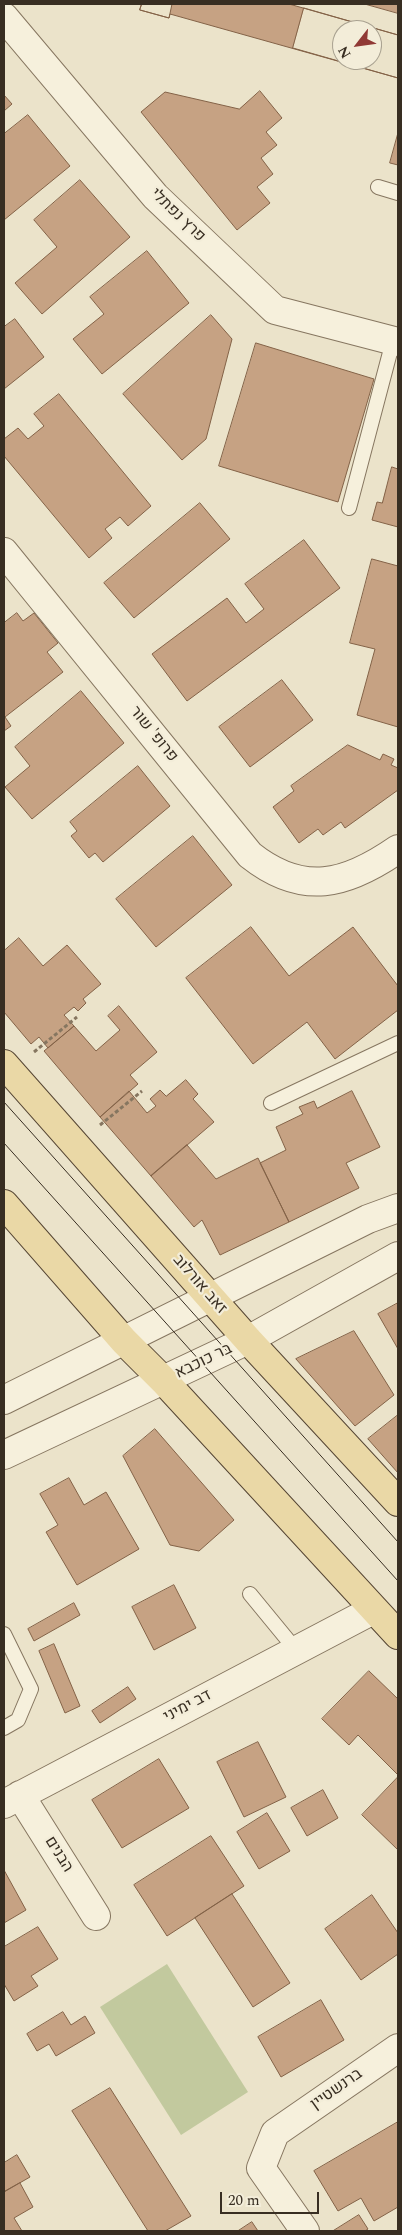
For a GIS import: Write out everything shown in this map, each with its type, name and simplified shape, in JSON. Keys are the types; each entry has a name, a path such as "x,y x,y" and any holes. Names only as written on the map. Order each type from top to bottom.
{"main road":[{"name":"זאב אורלוב","path":"7,1068 210,1298 398,1502"},
{"path":"4,1204 124,1341 164,1381 398,1635"}],"street":[{"name":"פרץ נפתלי","path":"4,17 155,196 275,310 396,342"},
{"name":"פרופ' שור","path":"4,552 250,855 269,870 294,879 324,881 351,876 398,849"},
{"path":"4,1400 368,1219 398,1208"},
{"name":"בר כוכבא","path":"4,1455 248,1340 398,1256"},
{"name":"דב ימיני","path":"12,1799 373,1610"},
{"name":"הבנים","path":"12,1799 96,1916"},
{"name":"ברנשטיין","path":"305,2231 261,2168 275,2133 398,2048"}],"lane":[{"path":"378,187 398,193"},
{"path":"349,508 396,342"},
{"path":"271,1103 398,1044"},
{"path":"250,1594 296,1650"},
{"path":"4,1634 31,1689 18,1720 4,1728"}],"path":[{"path":"7,1068 77,1017"},
{"path":"76,1145 142,1091"}],"green space":[{"path":"167,1964 248,2092 181,2135 100,2007"}],"building":[{"path":"142,4 289,4 345,20 332,20 332,59 170,14 169,18 140,10"},
{"path":"142,4 172,4 169,18 140,10"},
{"path":"365,4 398,4 398,13"},
{"path":"304,8 346,20 332,20 332,59 293,48"},
{"path":"382,30 398,35 398,78 370,70 382,70"},
{"path":"382,30 398,35 398,78 370,70 382,70"},
{"path":"260,91 282,118 266,132 277,145 261,158 273,174 257,187 270,203 237,230 141,112 165,92 239,109"},
{"path":"4,95 12,104 4,111"},
{"path":"28,115 70,166 4,220 4,134"},
{"path":"398,133 398,165 390,163"},
{"path":"80,180 130,237 42,314 15,283 57,247 34,220"},
{"path":"147,251 189,303 102,374 73,339 104,314 90,297"},
{"path":"211,315 232,339 206,439 182,460 123,394"},
{"path":"15,319 44,357 4,389 4,327"},
{"path":"256,343 374,379 338,502 219,466"},
{"path":"59,394 151,506 128,526 120,517 105,529 112,538 89,558 4,456 4,439 18,428 28,439 44,426 34,414"},
{"path":"392,467 398,469 398,527 372,520 377,502 382,503"},
{"path":"200,503 230,539 134,618 104,583"},
{"path":"304,540 340,588 187,701 152,654 227,598 246,623 264,609 245,584"},
{"path":"372,559 398,566 398,727 357,715 375,649 350,643"},
{"path":"17,613 23,621 34,613 58,643 47,652 63,672 5,717 11,726 4,731 4,623"},
{"path":"282,680 313,720 250,767 219,727"},
{"path":"81,691 124,743 32,819 5,787 30,766 15,747"},
{"path":"348,745 380,760 383,754 394,759 391,765 398,768 398,790 345,828 341,822 323,835 318,829 299,843 273,807 294,791 291,786"},
{"path":"138,766 170,806 103,862 95,853 89,858 71,836 77,831 70,822"},
{"path":"193,836 232,885 156,947 116,899"},
{"path":"251,927 289,976 353,927 398,986 398,1010 335,1059 307,1022 253,1064 186,978"},
{"path":"19,938 43,966 67,945 101,984 83,999 86,1003 78,1011 74,1007 64,1015 74,1026 48,1048 39,1037 31,1044 4,1012 4,951"},
{"path":"119,1006 157,1052 130,1075 138,1084 100,1117 44,1051 74,1026 96,1051 120,1030 108,1016"},
{"path":"186,1080 198,1094 193,1099 214,1122 151,1176 100,1117 129,1091 147,1113 156,1106 150,1099 160,1090 166,1096"},
{"path":"352,1091 380,1147 346,1163 359,1188 289,1222 260,1163 286,1150 276,1127 303,1114 299,1107 314,1101 317,1108"},
{"path":"187,1145 216,1179 258,1158 289,1222 220,1255 202,1220 194,1227 151,1176"},
{"path":"398,1303 398,1349 378,1314"},
{"path":"354,1331 394,1395 355,1426 296,1359"},
{"path":"398,1415 398,1473 368,1439"},
{"path":"155,1429 234,1520 199,1551 170,1545 123,1456"},
{"path":"69,1478 84,1505 106,1492 139,1549 77,1585 46,1532 58,1525 40,1494"},
{"path":"174,1585 196,1628 154,1650 132,1607"},
{"path":"74,1603 80,1615 34,1641 28,1629"},
{"path":"54,1644 80,1706 65,1713 39,1651"},
{"path":"369,1671 398,1699 398,1775 358,1735 349,1745 322,1719"},
{"path":"128,1687 136,1699 100,1723 92,1711"},
{"path":"258,1742 286,1797 244,1817 217,1762"},
{"path":"159,1759 189,1808 122,1848 92,1800"},
{"path":"398,1777 398,1850 362,1815"},
{"path":"323,1790 338,1818 307,1836 291,1808"},
{"path":"267,1813 290,1851 259,1869 237,1832"},
{"path":"211,1836 244,1886 167,1936 134,1885"},
{"path":"4,1870 26,1910 4,1923"},
{"path":"232,1894 290,1983 253,2007 195,1918"},
{"path":"372,1895 398,1933 398,1954 361,1980 325,1929"},
{"path":"38,1927 58,1959 31,1976 38,1986 14,2001 4,1984 4,1947"},
{"path":"321,2000 344,2040 281,2077 258,2037"},
{"path":"63,2012 71,2025 85,2016 95,2033 56,2056 49,2044 37,2051 27,2034"},
{"path":"110,2088 191,2216 165,2231 148,2231 72,2111"},
{"path":"398,2122 398,2207 374,2221 361,2198 338,2211 314,2171"},
{"path":"17,2155 30,2177 4,2192 4,2163"},
{"path":"20,2183 33,2207 14,2218 22,2231 4,2231 4,2192"},
{"path":"359,2215 368,2229 365,2231 333,2231"},
{"path":"252,2222 258,2231 238,2231"}],"tram line":[{"path":"4,1102 398,1542"},
{"path":"4,1143 398,1581"}]}
